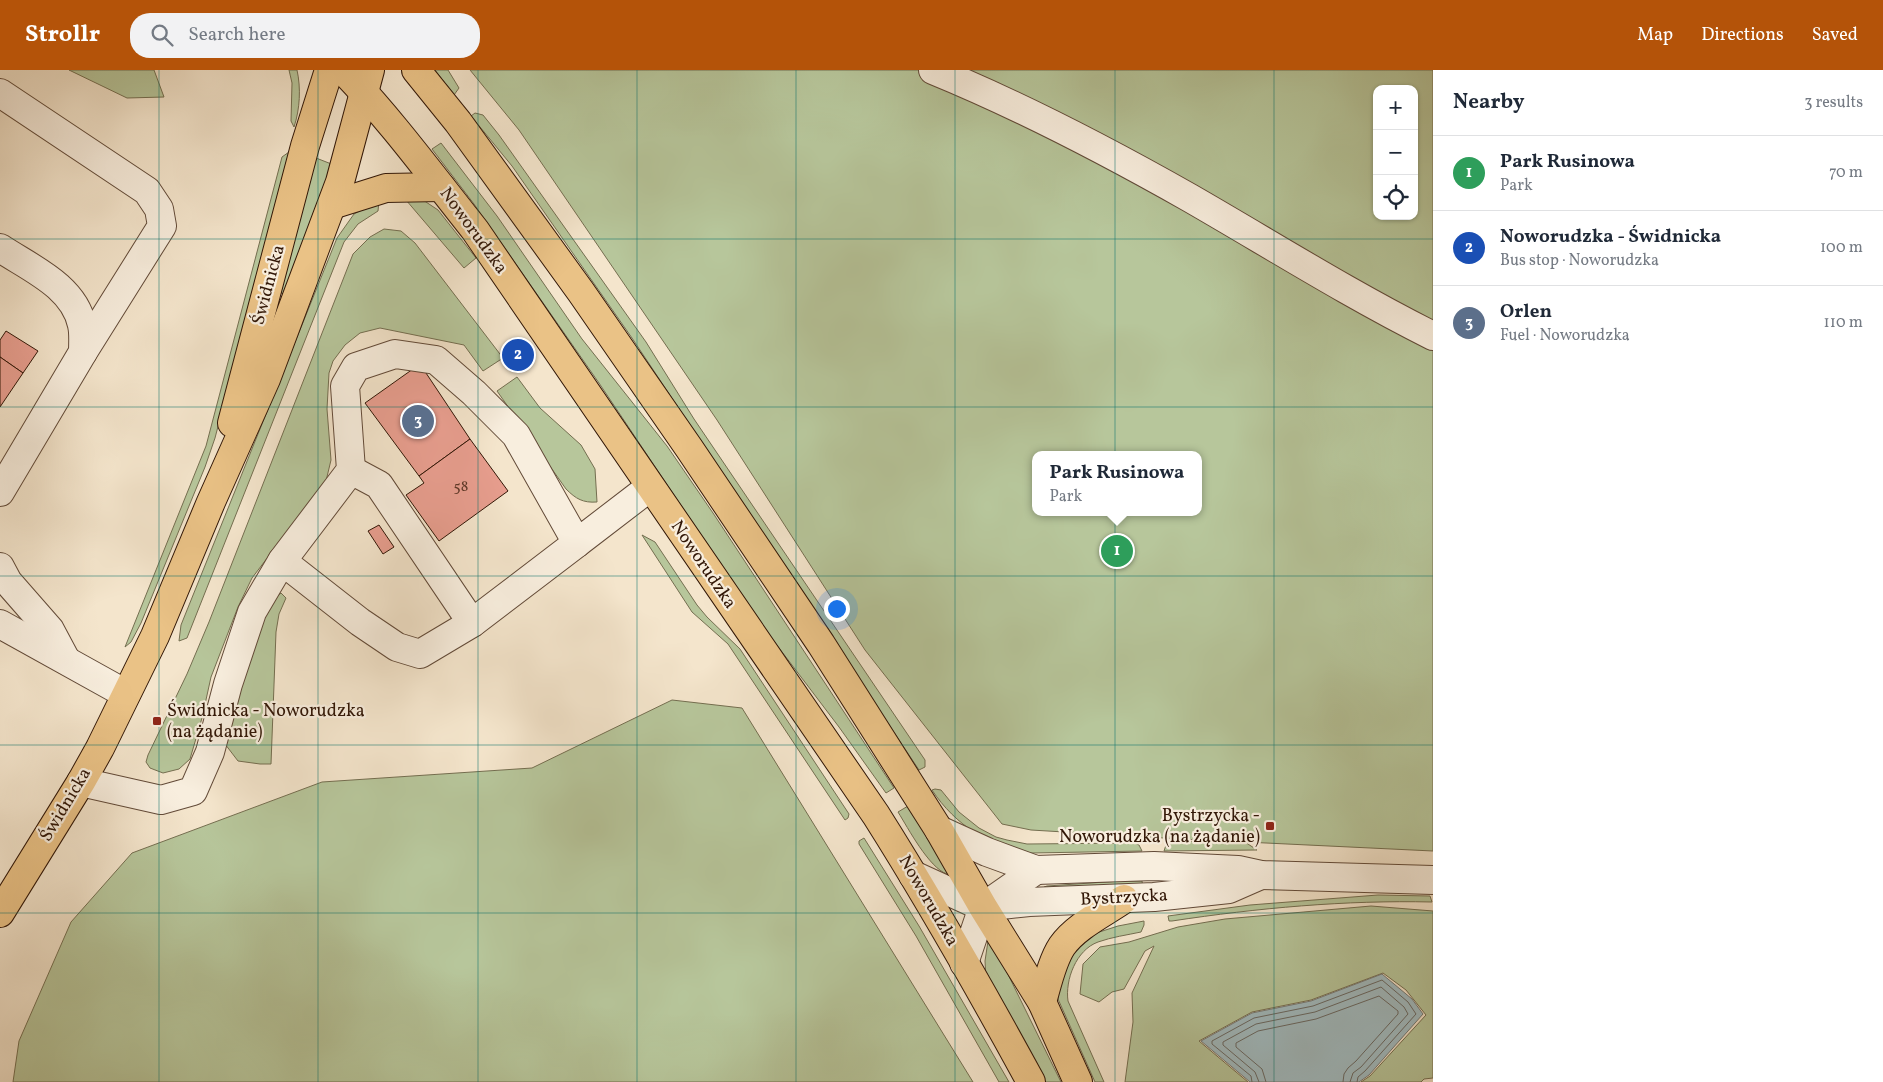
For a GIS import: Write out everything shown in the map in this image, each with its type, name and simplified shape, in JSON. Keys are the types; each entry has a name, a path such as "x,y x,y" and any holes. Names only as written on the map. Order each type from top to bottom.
{"main road":[{"name":"Świdnicka","path":"211,502 303,156 329,70"},
{"name":"Noworudzka","path":"343,70 367,81 441,187 475,230 871,807 913,875 1031,1082"},
{"path":"416,70 458,122 581,292 821,644 939,830 983,907 1042,1002 1078,1082"},
{"name":"Świdnicka","path":"0,913 81,782 155,636 211,502 266,379 340,182 367,81"},
{"path":"332,205 386,188 441,187"},
{"path":"1042,1002 1051,971 1062,946 1079,929 1124,899"}],"street":[{"path":"933,70 989,93 1098,148 1190,198 1278,251 1433,336"},
{"path":"0,92 147,191 159,209 162,226 83,352 0,492"},
{"path":"0,248 63,289 77,310 83,326 83,352"},
{"path":"81,782 161,800 193,791 210,752 228,684 252,612 282,560 351,470 345,386 356,367 395,354 436,360 474,393 516,435 576,543"},
{"path":"351,470 379,486 472,623"},
{"path":"282,560 360,622 397,648 420,654 472,623 650,487"},
{"path":"0,567 8,582 50,630 66,660"},
{"path":"0,624 126,694"},
{"name":"Bystrzycka","path":"939,830 987,852 1036,870 1154,866 1238,870 1261,875 1433,880"},
{"path":"964,963 983,907 1036,870"},
{"path":"913,875 983,907"},
{"name":"Bystrzycka","path":"983,907 1028,902 1124,899 1229,889 1261,875"}],"green space":[{"path":"69,70 154,70 164,97 127,98"},
{"path":"289,70 297,70 299,84 299,106 294,127 291,121 292,83"},
{"path":"435,70 448,70 459,88 454,95"},
{"path":"470,70 1433,70 1433,851 1245,842 1257,850 1164,851 1166,845 1170,842 1214,841 1031,830 1002,824 865,650 717,420 519,130"},
{"path":"475,113 483,115 499,135 646,342 694,419 925,760 925,767 919,770 632,338 512,166 471,116"},
{"path":"441,143 497,216 582,339 667,446 894,788 886,793 839,727 757,619 599,383 474,204 432,149"},
{"path":"289,152 215,438 141,623 131,642 125,647 206,446 282,157"},
{"path":"316,158 334,165 286,295 279,292"},
{"path":"420,198 438,210 476,258 464,268 406,200"},
{"path":"379,201 378,211 358,224 344,242 187,638 179,641 181,625 337,238 354,214"},
{"path":"384,229 401,231 415,243 503,358 483,371 464,345 380,328 360,333 345,345 333,361 329,373 327,409 331,460 326,481 252,578 238,607 211,677 190,759 179,769 163,773 150,768 146,762 148,755 187,674 209,622 353,254 370,237"},
{"path":"517,377 540,408 581,445 595,469 597,502 580,500 566,489 497,391"},
{"path":"642,535 655,542 697,605 740,649 849,814 848,818 845,820 728,644 692,612"},
{"path":"281,593 286,598 279,614 276,632 271,764 238,761 225,744 256,631 274,599"},
{"path":"672,700 742,708 973,1082 13,1082 19,1041 71,922 132,853 322,782 532,768"},
{"path":"932,790 941,790 959,812 979,828 996,837 1027,844 1135,843 1139,845 1142,851 1032,853 1002,846 975,833 963,824 941,803"},
{"path":"908,806 945,864 948,871 947,874 933,864 926,856 898,812"},
{"path":"864,838 919,926 1009,1082 999,1082 916,936 859,844 859,841"},
{"path":"1142,881 1143,888 1044,890 1044,887 1047,886"},
{"path":"1378,895 1430,896 1432,902 1367,902 1302,906 1172,921 1169,921 1168,916 1250,905"},
{"path":"1371,906 1433,911 1433,1078 1424,1079 1421,1082 1361,1082 1370,1076 1426,1015 1406,990 1383,973 1311,1000 1252,1012 1199,1041 1248,1082 1125,1082 1133,1022 1132,993 1154,946 1145,951 1124,989 1112,992 1099,1002 1080,994 1083,964 1100,947 1129,942 1178,927 1225,919"},
{"path":"1144,921 1141,932 1098,942 1090,946 1078,959 1070,975 1068,1001 1104,1082 1095,1082 1058,999 1058,987 1065,962 1090,935 1118,926"},
{"path":"988,941 992,942 1061,1082 1045,1082 986,978 985,961"}],"water":[{"path":"1382,974 1412,999 1423,1014 1369,1075 1359,1082 1250,1082 1201,1041 1252,1013 1311,1001"}],"building":[{"path":"6,331 38,351 23,373 0,357 0,340"},
{"path":"0,357 23,373 0,407"},
{"path":"420,364 470,439 419,476 365,403"},
{"path":"470,439 508,491 439,541 406,495 424,483 419,476"},
{"path":"379,525 394,547 383,554 368,531"}],"place":[{"name":"Noworudzka - Świdnicka","path":"518,355"},
{"name":"Orlen","path":"418,421"},
{"name":"Park Rusinowa","path":"1117,551"},
{"name":"Świdnicka - Noworudzka (na żądanie)","path":"157,721"},
{"name":"Bystrzycka - Noworudzka (na żądanie)","path":"1270,826"}]}
